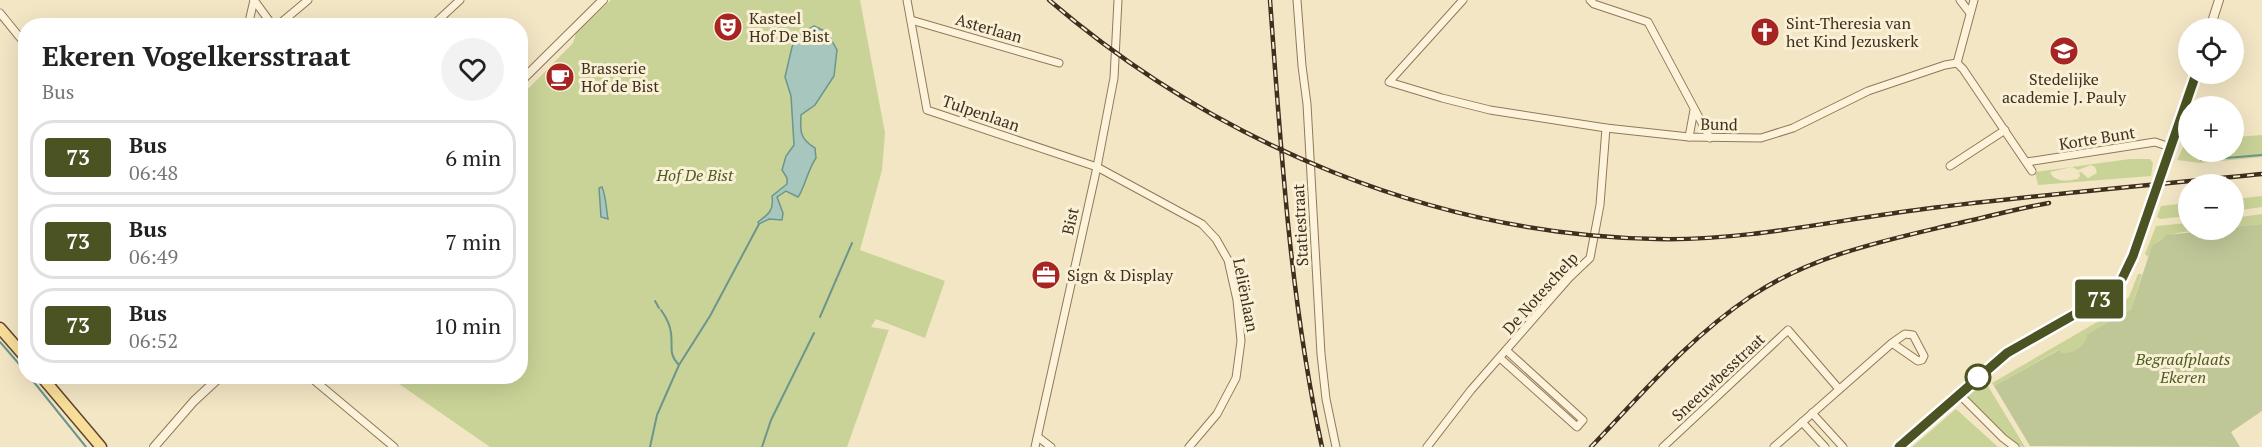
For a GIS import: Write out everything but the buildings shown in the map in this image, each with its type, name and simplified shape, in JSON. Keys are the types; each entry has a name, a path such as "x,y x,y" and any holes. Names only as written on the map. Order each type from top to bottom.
{"main road":[{"path":"0,328 18,349"},
{"path":"48,384 101,447"}],"street":[{"path":"250,18 254,0 269,18"},
{"path":"285,18 308,0"},
{"path":"441,18 460,0"},
{"path":"528,74 601,0"},
{"name":"Tulpenlaan","path":"907,0 927,110 1097,167"},
{"name":"Bist","path":"1035,447 1097,167 1114,78 1118,0"},
{"name":"Statiestraat","path":"1297,0 1302,66 1308,104 1322,366 1336,447"},
{"name":"Bund","path":"1463,0 1389,81 1490,110 1606,128 1689,137 1761,138 1793,128 1868,91 1957,63"},
{"path":"1590,0 1594,4 1648,22 1710,138"},
{"path":"1960,0 1970,13"},
{"path":"1974,0 1957,63 2032,171"},
{"path":"2213,18 2219,0"},
{"path":"0,13 18,35"},
{"name":"Asterlaan","path":"911,20 1059,63"},
{"path":"1899,447 2007,353 2096,301 2121,281 2133,256 2192,84"},
{"path":"1689,137 1694,110"},
{"name":"De Noteschelp","path":"1427,447 1506,350 1569,278 1590,258 1600,205 1606,128"},
{"path":"1950,166 2005,130"},
{"name":"Korte Bunt","path":"2027,162 2155,142 2170,147"},
{"name":"Leliënlaan","path":"1097,167 1202,224 1216,239 1228,260 1237,300 1241,341 1236,378 1217,414 1189,447"},
{"name":"Sneeuwbesstraat","path":"1664,447 1788,330 1839,389"},
{"path":"1774,447 1892,343 1910,334 1913,335 1924,356 1918,361 1892,343"},
{"path":"1500,358 1577,427 1583,420 1506,350"},
{"path":"154,447 194,401 212,384"},
{"path":"318,384 393,447"},
{"path":"1959,394 2015,447"},
{"path":"1812,413 1843,447"},
{"path":"1802,422 1825,447"},
{"path":"1038,437 1051,447"}],"green space":[{"name":"Hof De Bist","path":"611,0 860,0 885,133 882,170 860,250 945,281 925,338 876,319 871,327 889,330 847,447 490,447 399,384 528,384 528,89 573,43 576,33"},
{"path":"2262,135 2262,157 2244,159 2244,136"},
{"path":"2130,159 2150,159 2153,163 2151,176 2038,185 2035,172","holes":["2091,165 2095,167 2097,173 2088,178 2079,172 2078,179 2058,180 2050,172 2072,167 2078,170"]},
{"path":"2262,196 2262,207 2244,210 2244,198"},
{"path":"2178,204 2178,217 2160,219 2157,217 2161,206"},
{"path":"2262,214 2262,224 2244,226 2244,217"},
{"path":"2178,224 2178,233 2158,241 2148,257 2145,254 2156,226"},
{"name":"Begraafplaats Ekeren","path":"2262,224 2262,411 2231,432 2240,447 2030,446 1994,386 2059,350 2066,353 2075,350 2085,342 2087,334 2131,309 2152,246 2167,235 2178,234 2178,240 2244,240 2244,226"},
{"path":"2138,274 2142,274 2131,309 2087,334 2087,341 2075,350 2062,353 2058,350 1994,386 1992,383 2111,314 2129,297"},
{"path":"1988,386 2025,447 2002,435 1965,399 1976,389"},
{"path":"1956,409 1998,447 1912,447"}],"water":[{"path":"814,26 827,32 837,50 834,76 815,105 801,115 802,134 806,141 815,148 816,158 798,197 786,191 777,197 783,213 782,220 769,219 759,224 758,222 768,214 771,208 772,196 787,184 787,178 782,170 786,156 794,145 791,96 785,77 792,47 798,35"},
{"path":"602,187 608,219 601,217 599,188"}],"waterway":[{"path":"2244,156 2262,155"},
{"path":"650,447 657,415 679,365 710,316 759,224"},
{"path":"820,317 852,243"},
{"path":"655,301 659,308"},
{"path":"661,310 670,327 672,354 679,365"},
{"path":"762,447 771,420 814,333"},
{"path":"0,342 18,363"},
{"path":"35,384 86,447"}],"railway":[{"path":"1049,0 1114,51 1184,98 1257,138 1333,172 1411,200 1492,220 1574,233 1657,239 1725,237 1966,204 2262,174"},
{"path":"1270,0 1294,281 1322,447"},
{"path":"1591,447 1687,348 1728,313 1773,283 1796,271 1845,252 2049,203"}],"bus line":[{"name":"73","path":"1899,447 2007,353 2096,301 2121,281 2133,256 2193,84"}],"place":[{"name":"Kasteel Hof De Bist","path":"728,27"},
{"name":"Sint-Theresia van het Kind Jezuskerk","path":"1765,32"},
{"name":"Stedelijke academie J. Pauly","path":"2064,51"},
{"name":"Brasserie Hof de Bist","path":"560,77"},
{"name":"Sign & Display","path":"1046,275"}]}
